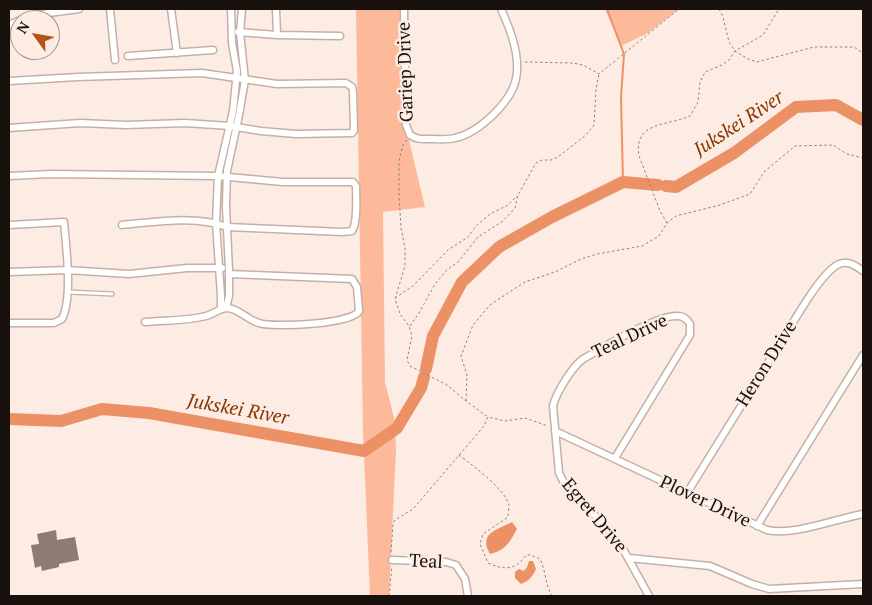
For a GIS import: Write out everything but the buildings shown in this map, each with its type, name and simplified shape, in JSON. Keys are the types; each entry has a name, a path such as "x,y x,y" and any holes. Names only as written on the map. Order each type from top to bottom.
{"street":[{"path":"60,12 79,9"},
{"path":"110,9 115,60"},
{"path":"171,9 178,53"},
{"path":"224,309 229,296 227,177 237,78 233,50 231,9"},
{"path":"224,309 216,223 218,176 233,126 239,115 245,80 240,33 242,9"},
{"path":"276,9 277,36"},
{"name":"Gariep Drive","path":"404,9 405,119 406,128 410,135"},
{"path":"410,135 417,139 456,138 482,124 500,109 509,96 516,78 513,40 501,9"},
{"path":"232,32 277,36 340,36"},
{"path":"128,56 213,50"},
{"path":"9,81 202,73 277,84 346,84 352,87 353,92 354,130 352,133 296,134 233,126 185,123 126,125 80,123 9,128"},
{"path":"9,176 51,174 218,176 282,182 352,182 356,186 355,220 352,231 227,227 216,223 176,220 122,225"},
{"path":"9,225 64,222 67,270 64,315 58,322 9,323"},
{"name":"Heron Drive","path":"687,493 801,308 830,270 844,263 851,264 863,271"},
{"path":"9,272 67,270 129,274 187,268 220,268 229,271 352,279 357,287 359,311 357,315 352,318 330,322 277,325 259,323 236,311 224,309 207,316 145,322"},
{"name":"Teal Drive","path":"555,431 553,404 579,362 648,324 672,316 683,317 690,324 690,335 615,458"},
{"path":"757,526 863,355"},
{"name":"Plover Drive","path":"555,431 757,526 774,531 784,531 863,514"},
{"name":"Egret Drive","path":"555,431 559,473 563,481 611,533 629,558 649,596"},
{"path":"629,558 710,566 744,581 769,589 863,584"},
{"name":"Teal","path":"392,560 446,562 456,565 460,568 465,579 468,596"}],"lane":[{"path":"66,292 112,294"}],"path":[{"path":"395,299 413,286 448,250 468,237 476,226 490,214 508,205 518,195 536,163 558,157 586,135 594,125 596,89 599,74 678,9"},
{"path":"719,9 723,16 729,42 735,51 757,62 814,47 854,46 863,53"},
{"path":"667,223 660,211 642,165 638,149 641,135 652,126 661,126 690,116 698,102 702,75 722,65 729,60 735,51 763,35 779,9"},
{"path":"516,60 531,63 573,63 583,65 599,74"},
{"path":"410,135 403,146 399,161 399,194 405,266 395,299 400,314 410,326 412,336 406,360 410,366 447,385 488,417 505,422 519,418 532,419 555,431"},
{"path":"466,401 467,375 461,356 472,325 490,306 525,282 555,272 581,259 642,246 658,236 667,223 676,216 720,205 750,194 764,172 796,146 833,145 848,154 863,158"},
{"path":"410,326 435,284 458,262 478,237 503,221 515,208 518,195"},
{"path":"390,596 392,530 395,520 413,509 484,426 488,417"},
{"path":"459,454 480,470 505,497 509,506 508,517 483,534 480,544 488,563 497,567 513,567 520,564 526,556 531,555 540,559 544,568 548,590 552,596"}],"shaded area":[{"path":"356,9 405,9 406,128 425,207 383,212 385,382 395,422 396,451 389,596 370,596 363,433"},
{"path":"605,9 679,9 648,33 621,46"},
{"path":"512,522 517,529 509,542 500,550 490,554 486,541 488,537 495,530"},
{"path":"529,561 533,561 536,569 530,578 521,584 515,578 515,572 519,569 524,571"}],"waterway":[{"path":"607,9 624,54 621,97 623,182"},
{"name":"Jukskei River","path":"666,186 676,187 734,153 796,107 836,105 863,120"},
{"name":"Jukskei River","path":"426,369 433,336 462,282 499,247 552,217 623,182 658,185"},
{"name":"Jukskei River","path":"9,419 61,421 102,409 149,413 364,451 397,428 421,388 424,377"}]}
